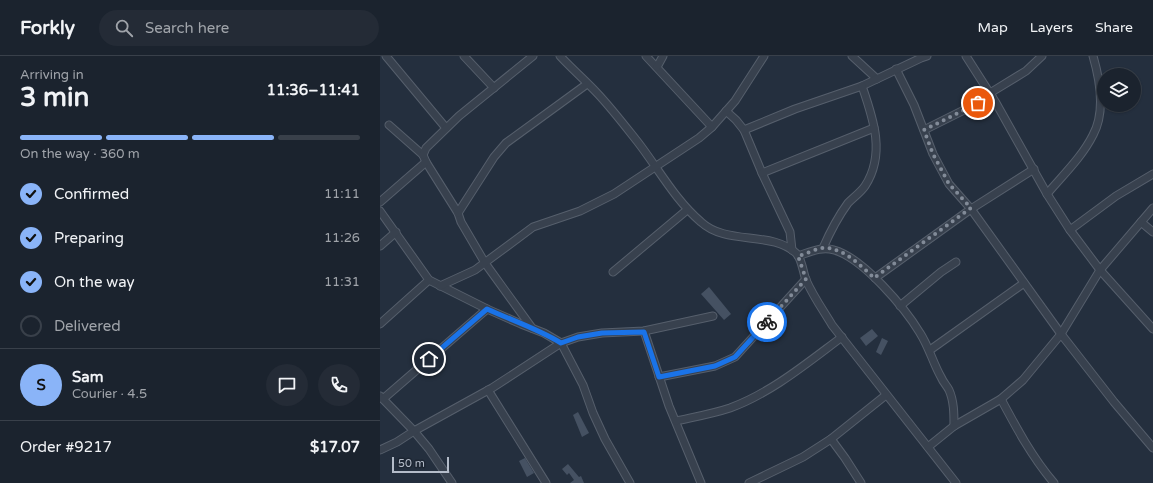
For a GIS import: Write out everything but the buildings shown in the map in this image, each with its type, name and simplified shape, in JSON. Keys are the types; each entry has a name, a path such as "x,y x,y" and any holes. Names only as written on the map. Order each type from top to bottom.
{"street":[{"path":"386,56 446,128"},
{"path":"464,56 494,88"},
{"path":"423,155 426,148 459,116 533,56"},
{"path":"560,56 619,118 656,166 687,210 702,224 713,231 775,242 792,250 798,256 806,279 820,305 842,337 956,483"},
{"path":"646,56 712,127"},
{"path":"657,67 663,56"},
{"path":"440,286 475,270 533,227 580,211 614,194 700,138 735,101 764,56"},
{"path":"852,56 877,79"},
{"path":"744,130 794,109 862,86 927,56"},
{"path":"966,56 991,95 1047,194 1070,230 1100,270 1153,329"},
{"path":"924,130 991,95 1026,72 1042,56"},
{"path":"1047,194 1080,154 1094,134 1100,113 1100,96 1097,71 1093,56"},
{"path":"896,69 924,130 933,154 949,184 971,208 1060,334 1153,448"},
{"path":"458,213 494,157 506,144 587,84"},
{"path":"823,248 836,220 849,202 864,187 872,175 876,159 876,133 862,86"},
{"path":"726,111 744,130 762,173 790,232 792,250"},
{"path":"389,125 423,155 458,213 461,222 485,263 532,328"},
{"path":"762,173 874,128"},
{"path":"380,202 426,162"},
{"path":"874,278 971,208 1034,169"},
{"path":"1070,230 1116,196 1153,174"},
{"path":"928,447 954,426 1001,399 1023,380 1060,334 1100,270 1153,208"},
{"path":"613,272 687,210"},
{"path":"380,211 429,280 487,309 544,333 561,343 583,386 605,439 630,483"},
{"path":"1141,222 1153,232"},
{"path":"380,246 396,232"},
{"path":"798,256 823,248 834,250 855,260 900,306 920,332 930,350 941,378 949,390 953,404 954,426"},
{"path":"900,306 941,272 956,262"},
{"path":"659,377 715,366 735,357 806,279"},
{"path":"380,324 429,280"},
{"path":"930,350 1024,283"},
{"path":"452,483 429,448 414,430 381,397 487,309"},
{"path":"380,450 397,442 414,430 488,390 561,343 578,337 602,333 644,332 713,316"},
{"path":"644,332 659,377 701,483"},
{"path":"676,422 729,408 750,399 790,376 842,337"},
{"path":"488,390 546,483"},
{"path":"749,483 803,457 831,440 886,395"},
{"path":"1001,399 1023,442 1038,464 1054,483"},
{"path":"831,440 861,483"}],"way so far":[{"path":"767,322 806,279 798,256 823,248 834,250 855,260 874,278 971,208 949,184 933,154 924,130 978,103"}],"route":[{"path":"429,359 487,309 544,333 561,343 578,337 602,333 644,332 659,377 715,366 735,357 767,322"}]}
